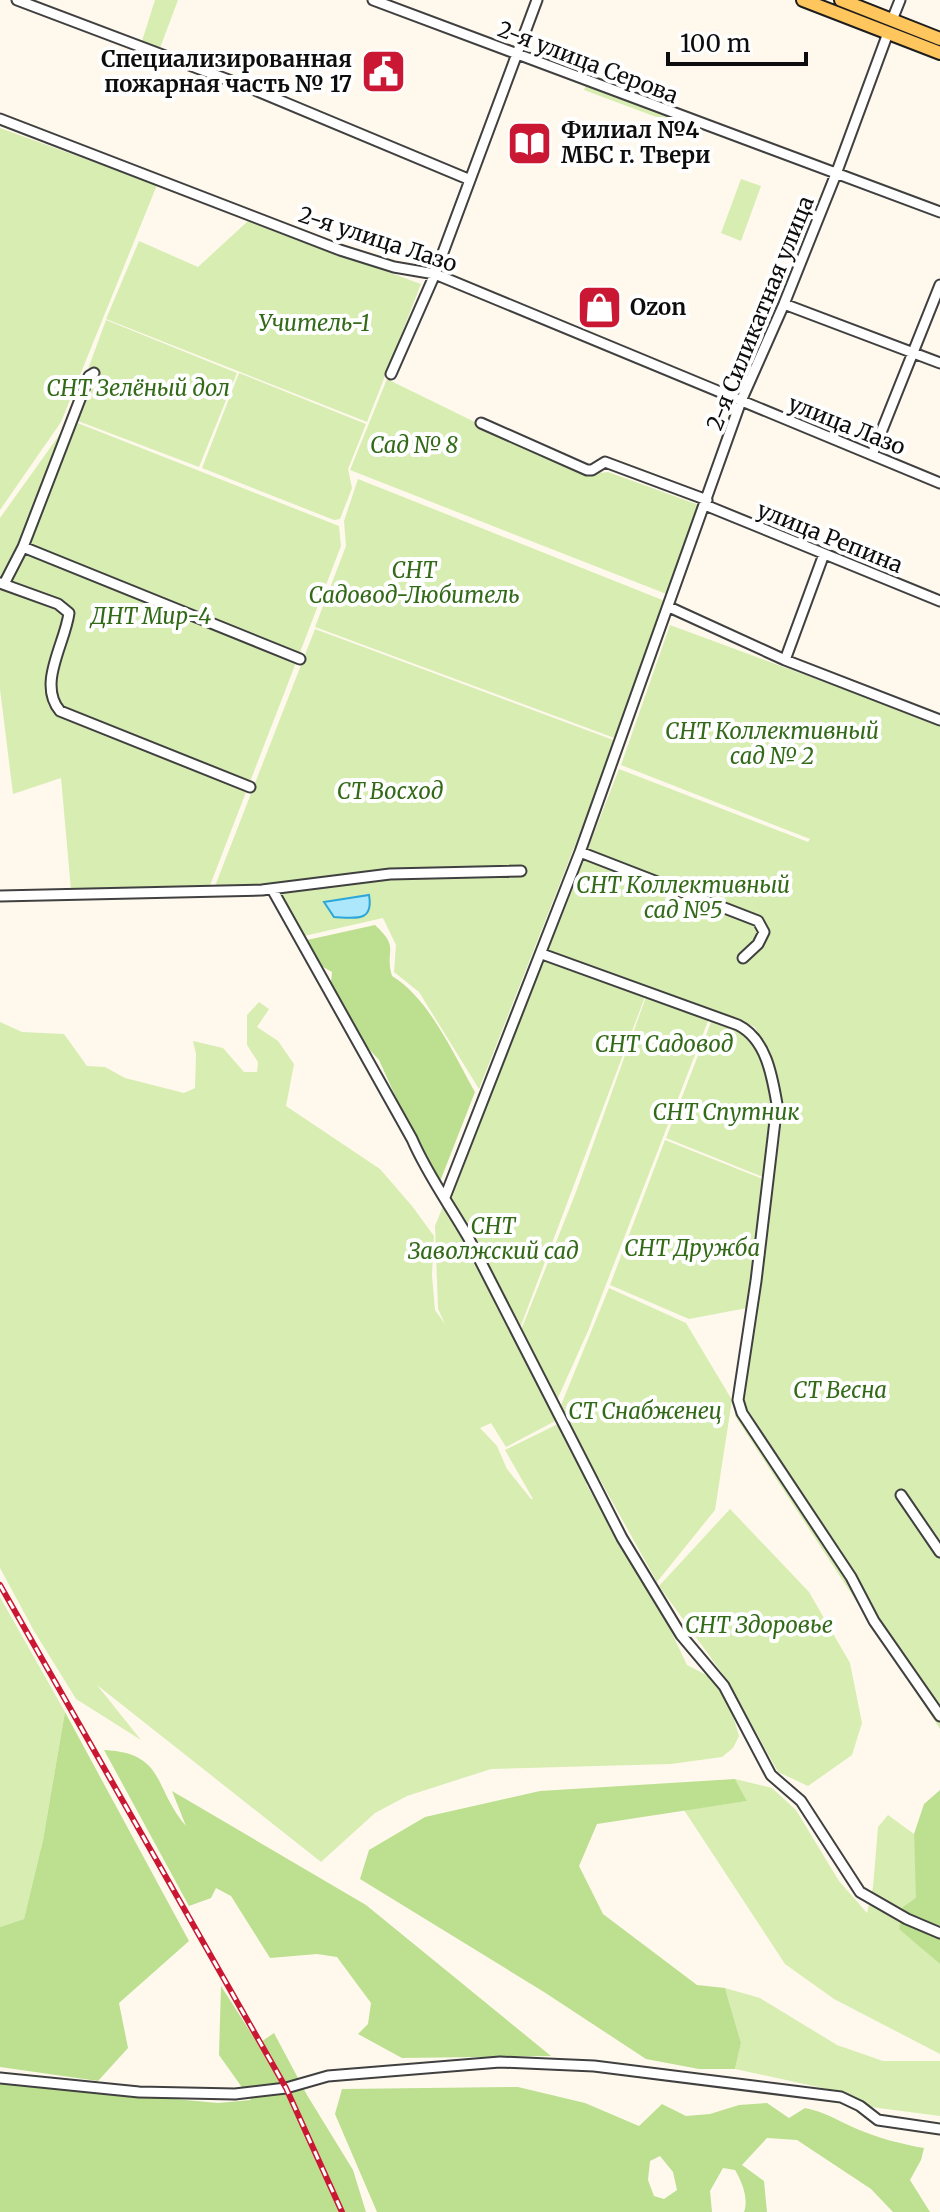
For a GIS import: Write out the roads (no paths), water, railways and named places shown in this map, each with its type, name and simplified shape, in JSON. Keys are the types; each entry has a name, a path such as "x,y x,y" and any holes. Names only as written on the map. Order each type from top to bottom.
{"main road":[{"path":"803,0 940,39"},
{"path":"841,0 940,53"}],"street":[{"path":"17,0 250,88 468,179"},
{"name":"2-я улица Серова","path":"373,0 940,212"},
{"path":"391,374 435,274 537,0"},
{"name":"2-я Силикатная улица","path":"445,1197 580,852 741,401 836,174 900,0"},
{"name":"2-я улица Лазо","path":"0,119 340,250 394,267 435,274 741,401"},
{"path":"872,455 940,285"},
{"path":"784,304 940,363"},
{"path":"94,373 89,376 23,547 2,584 58,604 69,613 50,691 53,703 60,711 250,787"},
{"name":"улица Лазо","path":"741,401 940,483"},
{"name":"улица Репина","path":"481,423 587,470 605,462 940,601"},
{"path":"23,547 300,659"},
{"path":"785,660 824,554"},
{"path":"669,607 785,660 940,720"},
{"path":"580,852 758,921 764,932 758,944 743,958"},
{"path":"0,896 272,889 390,874 521,871"},
{"path":"272,889 412,1139 425,1170 445,1197 622,1538 681,1635 724,1686 771,1775 801,1801 860,1892 907,1919 940,1933"},
{"path":"542,954 738,1025 750,1031 760,1045 773,1081 777,1104 738,1400 742,1413 851,1577 874,1621 940,1716"},
{"path":"901,1495 940,1552"},
{"path":"0,2078 139,2092 235,2094 286,2088 328,2076 418,2067 500,2062 594,2066 841,2097 878,2120 940,2129"}],"water":[{"path":"369,895 370,904 365,915 355,918 334,917 324,902"}],"railway":[{"path":"0,1585 286,2088 342,2212"}],"place":[{"name":"Специализированная пожарная часть № 17","path":"383,72"},
{"name":"Филиал №4 МБС г. Твери","path":"530,143"},
{"name":"Ozon","path":"599,307"}],"park label":[{"name":"Учитель-1","path":"314,323"},
{"name":"СНТ Зелёный дол","path":"138,388"},
{"name":"Сад № 8","path":"414,445"},
{"name":"СНТ Садовод-Любитель","path":"414,582"},
{"name":"ДНТ Мир-4","path":"151,616"},
{"name":"СНТ Коллективный сад № 2","path":"772,744"},
{"name":"СТ Восход","path":"390,791"},
{"name":"СНТ Коллективный сад №5","path":"683,898"},
{"name":"СНТ Садовод","path":"664,1044"},
{"name":"СНТ Спутник","path":"726,1112"},
{"name":"СНТ Заволжский сад","path":"493,1238"},
{"name":"СНТ Дружба","path":"692,1248"},
{"name":"СТ Весна","path":"840,1390"},
{"name":"СТ Снабженец","path":"645,1411"},
{"name":"СНТ Здоровье","path":"759,1625"}]}
